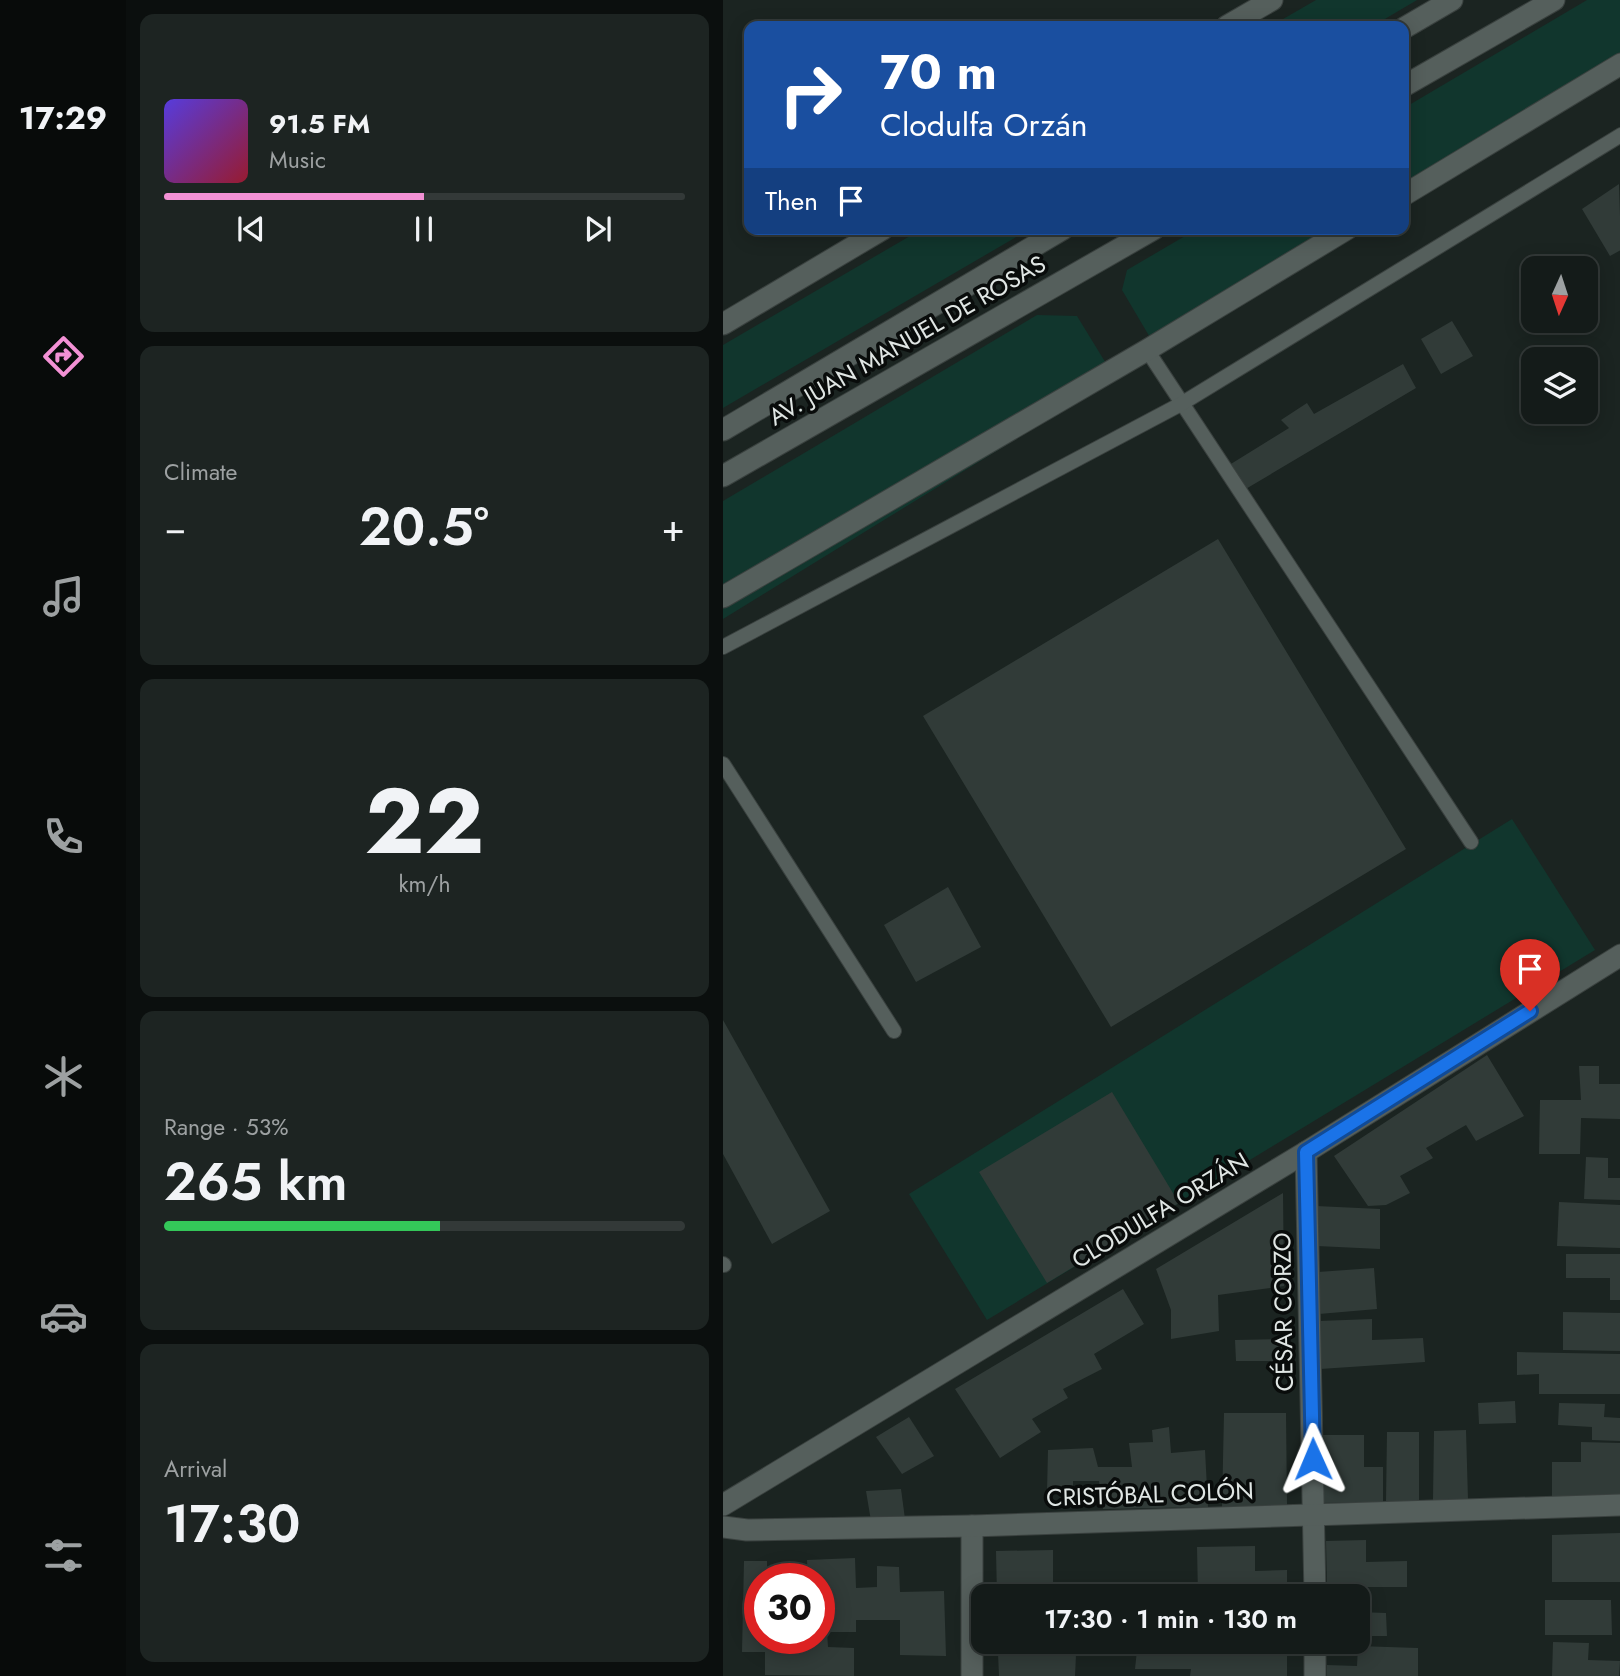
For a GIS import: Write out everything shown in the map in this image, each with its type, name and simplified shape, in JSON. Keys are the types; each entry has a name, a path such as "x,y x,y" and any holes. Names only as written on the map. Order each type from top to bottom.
{"street":[{"path":"1236,21 1272,0"},
{"path":"1409,25 1452,0"},
{"path":"1409,83 1554,0"},
{"path":"1409,192 1620,64"},
{"path":"723,324 873,235"},
{"name":"AV. JUAN MANUEL DE ROSAS","path":"723,430 1053,235"},
{"name":"AV. JUAN MANUEL DE ROSAS","path":"723,476 1143,235"},
{"path":"723,597 1147,350 1337,235"},
{"name":"CLODULFA ORZÁN","path":"723,1505 1306,1152 1620,954"},
{"name":"CÉSAR CORZO","path":"1306,1152 1315,1584"},
{"name":"CRISTÓBAL COLÓN","path":"723,1527 747,1530 972,1526 1620,1505"},
{"path":"972,1526 972,1676"},
{"path":"1315,1654 1315,1676"}],"lane":[{"path":"723,648 1181,404 1620,135"},
{"path":"1147,350 1471,842"},
{"path":"723,764 894,1031"}],"green space":[{"path":"1316,0 1417,0 1381,21 1280,21"},
{"path":"1587,0 1620,0 1620,67 1409,197 1409,105"},
{"path":"912,235 1020,235 723,408 723,345"},
{"path":"1187,235 1347,235 1158,351 1122,290 1127,270"},
{"path":"1037,315 1077,316 1115,378 723,619 723,501"},
{"path":"1512,819 1595,950 987,1320 909,1194"}],"building":[{"path":"1619,184 1621,250 1610,256 1582,209"},
{"path":"1452,321 1473,356 1441,374 1421,339"},
{"path":"1403,364 1416,388 1244,490 1226,467 1289,428 1281,420 1307,403 1314,414"},
{"path":"1218,539 1406,849 1111,1027 923,716"},
{"path":"948,887 981,947 916,982 884,925"},
{"path":"723,1020 830,1211 772,1244 723,1154"},
{"path":"1487,1055 1524,1116 1476,1141 1466,1125 1426,1148 1433,1158 1400,1176 1410,1193 1386,1205 1368,1206 1334,1156"},
{"path":"1579,1066 1599,1066 1599,1084 1621,1084 1621,1119 1581,1118 1580,1154 1539,1154 1540,1100 1581,1100"},
{"path":"1112,1092 1179,1203 1047,1283 979,1172"},
{"path":"1586,1157 1608,1158 1608,1178 1621,1178 1621,1200 1584,1199"},
{"path":"1283,1193 1284,1286 1218,1295 1219,1331 1171,1339 1171,1310 1156,1269"},
{"path":"1559,1202 1621,1205 1621,1248 1557,1246"},
{"path":"1316,1206 1380,1209 1380,1249 1317,1246"},
{"path":"1566,1254 1621,1254 1621,1300 1610,1300 1610,1278 1566,1278"},
{"path":"1374,1268 1377,1309 1319,1314 1318,1272"},
{"path":"1123,1289 1144,1324 1094,1354 1102,1369 1063,1389 1068,1398 1032,1419 1041,1432 1000,1458 955,1389"},
{"path":"1563,1312 1621,1313 1621,1351 1563,1350"},
{"path":"1372,1319 1372,1340 1423,1338 1425,1362 1320,1369 1319,1321"},
{"path":"1285,1339 1285,1361 1236,1361 1235,1340"},
{"path":"1517,1352 1621,1354 1621,1394 1539,1394 1539,1374 1517,1375"},
{"path":"1515,1401 1516,1423 1479,1424 1478,1403"},
{"path":"1559,1403 1605,1404 1604,1417 1621,1418 1621,1441 1592,1440 1592,1427 1558,1425"},
{"path":"1224,1413 1286,1413 1287,1505 1222,1507"},
{"path":"909,1417 934,1456 902,1474 876,1437"},
{"path":"1169,1427 1171,1453 1205,1450 1208,1507 1103,1509 1099,1481 1073,1481 1073,1492 1047,1492 1048,1450 1093,1448 1098,1467 1132,1467 1129,1443 1153,1442 1152,1430"},
{"path":"1466,1430 1468,1500 1433,1500 1434,1431"},
{"path":"1387,1432 1419,1432 1419,1501 1386,1502"},
{"path":"1322,1435 1364,1435 1364,1467 1383,1467 1383,1502 1323,1503"},
{"path":"1581,1442 1621,1443 1621,1496 1552,1498 1552,1462 1581,1462"},
{"path":"901,1489 905,1519 871,1521 866,1491"},
{"path":"1621,1533 1621,1582 1552,1582 1552,1535"},
{"path":"1366,1540 1366,1562 1407,1561 1407,1587 1327,1584 1326,1541"},
{"path":"1255,1546 1255,1571 1287,1570 1287,1584 1198,1584 1197,1547"},
{"path":"1053,1550 1053,1584 997,1584 996,1551"},
{"path":"855,1558 856,1588 877,1587 877,1566 899,1567 900,1592 944,1591 946,1656 900,1655 900,1620 856,1620 856,1632 835,1632 835,1563 807,1563 807,1560"},
{"path":"744,1561 767,1561 744,1563 742,1652"},
{"path":"1545,1600 1611,1600 1612,1635 1545,1635"},
{"path":"1370,1612 1386,1613 1387,1636 1370,1636"},
{"path":"1553,1642 1589,1643 1588,1660 1620,1661 1619,1676 1552,1676"},
{"path":"1370,1646 1418,1648 1418,1676 1327,1676 1327,1665 1357,1666 1358,1654 1370,1654"},
{"path":"835,1647 854,1648 854,1676 765,1675 765,1654 835,1654"},
{"path":"998,1654 1076,1655 1075,1676 999,1676"},
{"path":"1137,1654 1287,1654 1287,1676 1190,1676 1191,1669 1135,1669"}],"route":[{"path":"1313,1459 1306,1152 1530,1011"}]}
